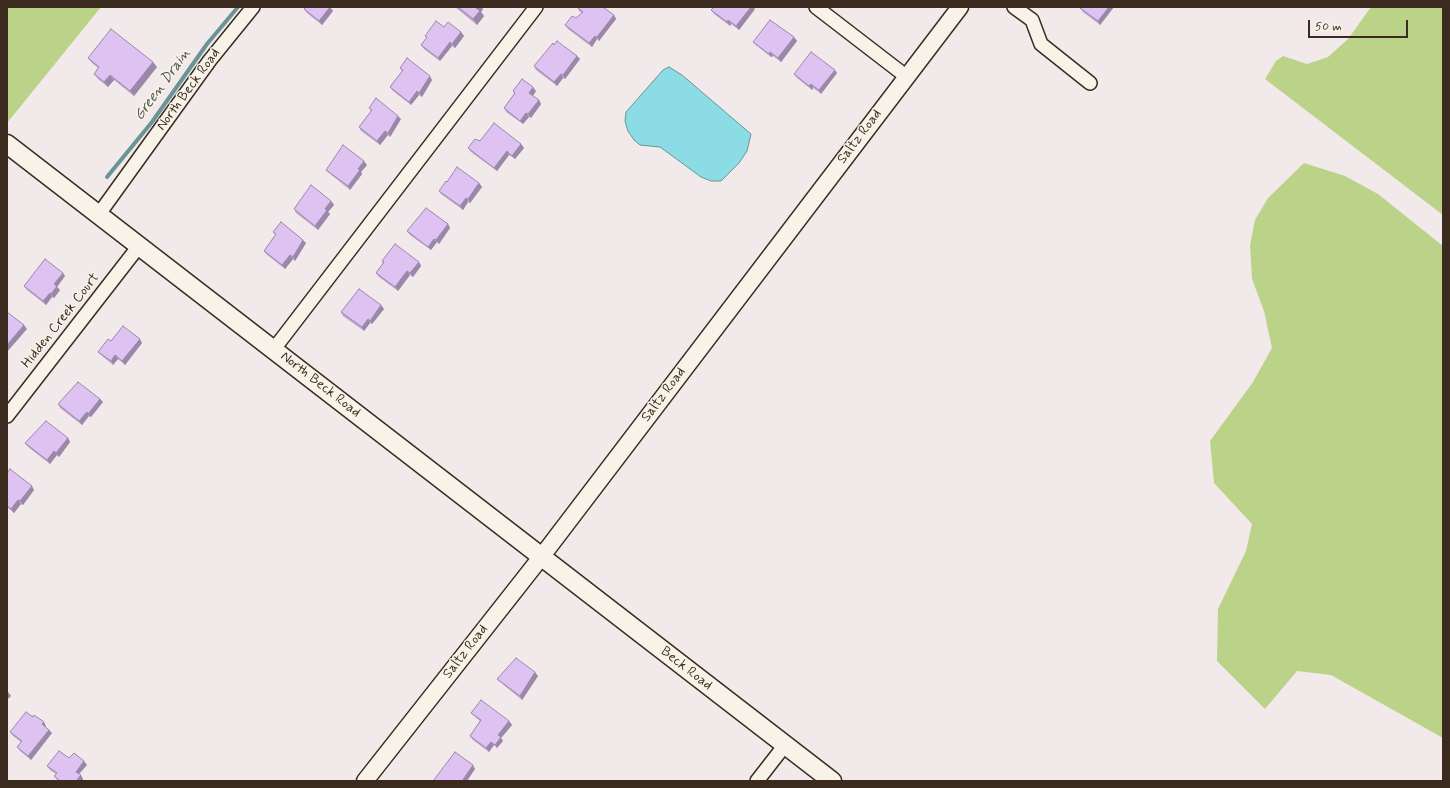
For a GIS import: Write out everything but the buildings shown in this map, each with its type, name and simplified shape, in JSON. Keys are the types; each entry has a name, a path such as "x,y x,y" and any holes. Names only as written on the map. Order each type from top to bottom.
{"main road":[{"name":"North Beck Road","path":"7,144 542,556"},
{"name":"Beck Road","path":"542,556 832,781"}],"street":[{"name":"North Beck Road","path":"99,214 210,60 253,7"},
{"path":"274,349 536,7"},
{"path":"816,7 907,77"},
{"name":"Saltz Road","path":"365,781 542,556 960,7"},
{"path":"1014,7 1032,20 1041,44 1090,83"},
{"name":"Hidden Creek Court","path":"7,416 139,246"},
{"path":"757,781 785,745"}],"green space":[{"path":"7,7 101,7 7,123"},
{"path":"1371,7 1443,7 1443,215 1265,79 1276,61 1283,56 1307,64 1328,57 1348,39"},
{"path":"1304,163 1345,176 1378,194 1443,246 1443,738 1331,675 1297,671 1265,709 1217,661 1218,609 1246,551 1252,524 1214,483 1210,441 1253,382 1272,348 1264,311 1252,279 1250,245 1255,220 1268,198"}],"water":[{"path":"669,67 682,75 751,134 747,151 739,163 721,181 711,181 701,177 660,147 640,145 634,140 628,131 625,121 626,112 663,70"}],"waterway":[{"name":"Green Drain","path":"107,177 152,122 207,44 238,7"}]}
